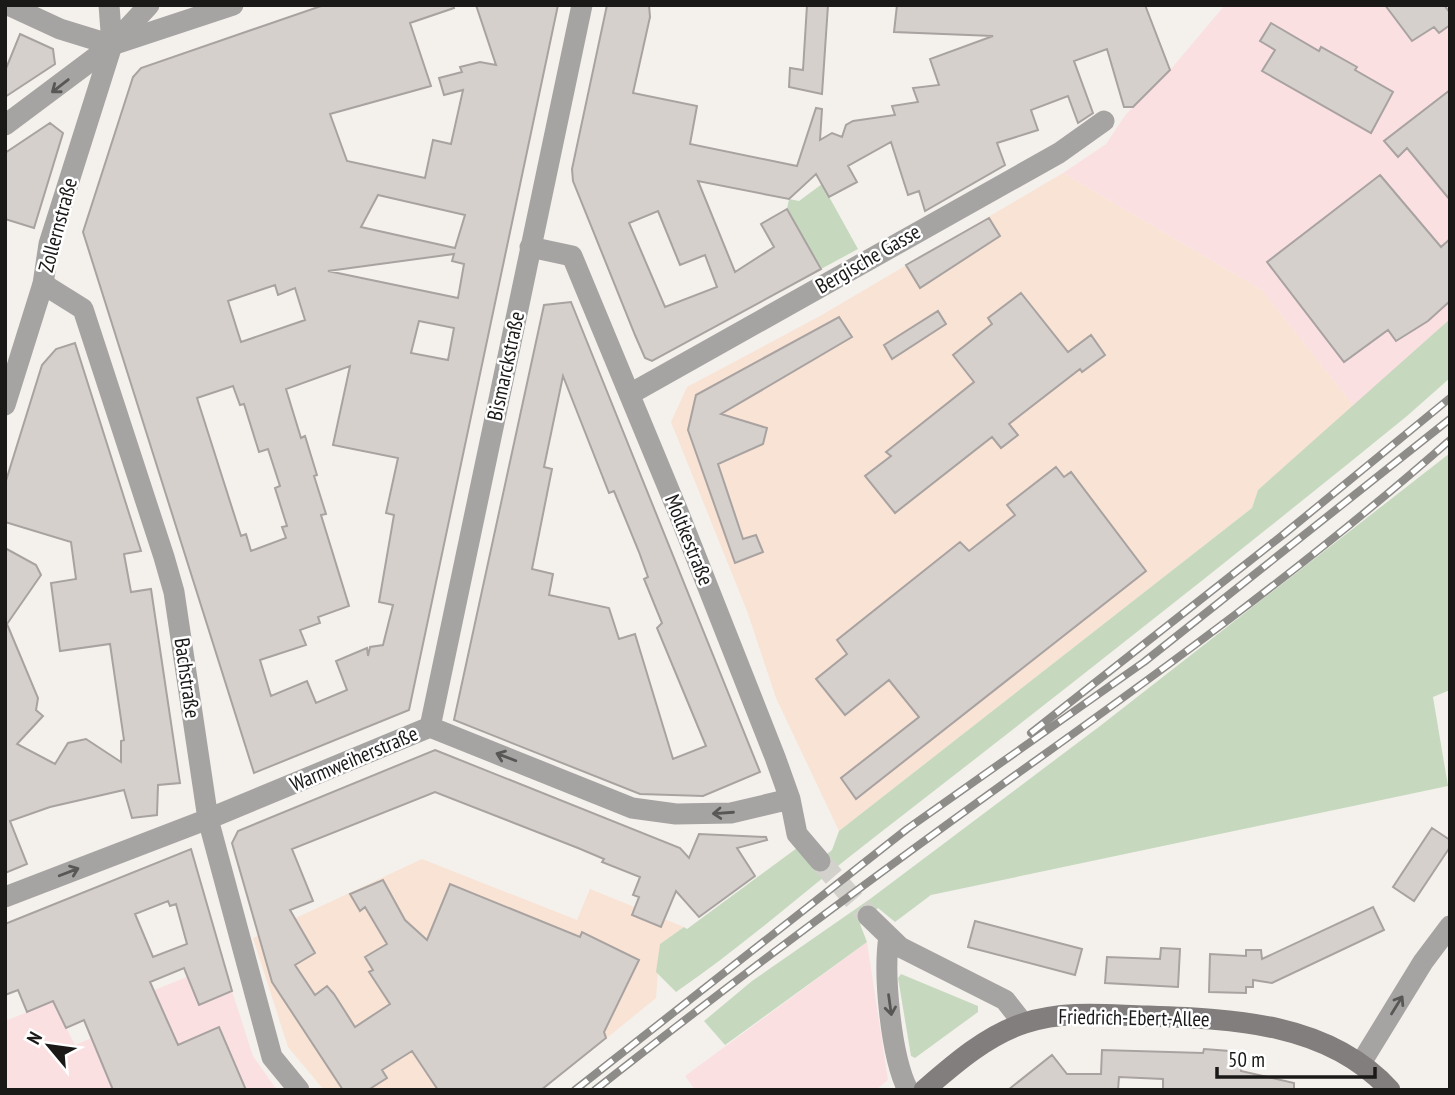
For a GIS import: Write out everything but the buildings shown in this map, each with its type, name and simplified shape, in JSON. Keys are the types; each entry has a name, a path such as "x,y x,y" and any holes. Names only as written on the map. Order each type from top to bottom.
{"main road":[{"name":"Friedrich-Ebert-Allee","path":"923,1090 989,1039 1023,1023 1078,1013 1221,1019 1273,1027 1317,1041 1361,1063 1390,1090"}],"street":[{"path":"8,5 60,29 112,45 233,5"},
{"path":"108,5 112,45"},
{"path":"5,125 112,45 149,5"},
{"name":"Bismarckstraße","path":"430,727 582,5"},
{"name":"Zollernstraße","path":"5,405 43,284 49,244 112,45"},
{"name":"Bergische Gasse","path":"630,394 1059,153 1104,121"},
{"name":"Moltkestraße","path":"530,247 572,256 630,394 790,799 797,834 820,861"},
{"name":"Bachstraße","path":"43,284 83,309 164,557 174,592 208,819 272,1057 299,1090"},
{"name":"Warmweiherstraße","path":"5,897 208,819 430,727 632,808 676,814 731,813 790,799"},
{"path":"868,916 900,947 1005,1000 1023,1023"},
{"path":"1361,1063 1423,962 1450,926"},
{"path":"889,937 884,964 899,1065 908,1090"}],"shaded area":[{"path":"1225,5 1450,5 1450,319 1354,406 1262,290 1063,173 1106,144 1126,114 1170,70"},
{"path":"1063,173 1262,290 1354,406 1258,490 1252,508 839,831 776,698 747,611 671,422 687,387 820,316"},
{"path":"422,859 577,920 590,889 684,927 660,944 656,998 543,1090 324,1090 288,1047 253,938"},
{"path":"867,942 888,1080 876,1090 695,1090 685,1076"},
{"path":"187,977 199,1005 232,991 253,1056 277,1090 5,1090 5,1014 8,1020 53,1001 75,1045 115,1028 142,995"}],"green space":[{"path":"822,184 858,249 821,269 787,209 789,199 799,201"},
{"path":"1450,319 1450,378 1407,416 702,974 676,992 656,972 660,944 684,927 687,929 797,848 815,864 832,850 839,831 1252,508 1258,490"},
{"path":"1450,453 1450,690 1433,697 1448,786 931,895 895,922 878,908 860,924 867,942 725,1045 704,1021 752,981 870,899 1100,726"},
{"path":"901,974 978,1006 978,1012 915,1058 911,1056 898,978"}],"tunnel":[{"path":"820,861 868,916"}],"railway":[{"path":"1031,733 1284,534 1450,398"},
{"path":"575,1090 907,829 1144,662 1450,419"},
{"path":"595,1090 855,892 1236,614 1345,529 1450,440"}]}
